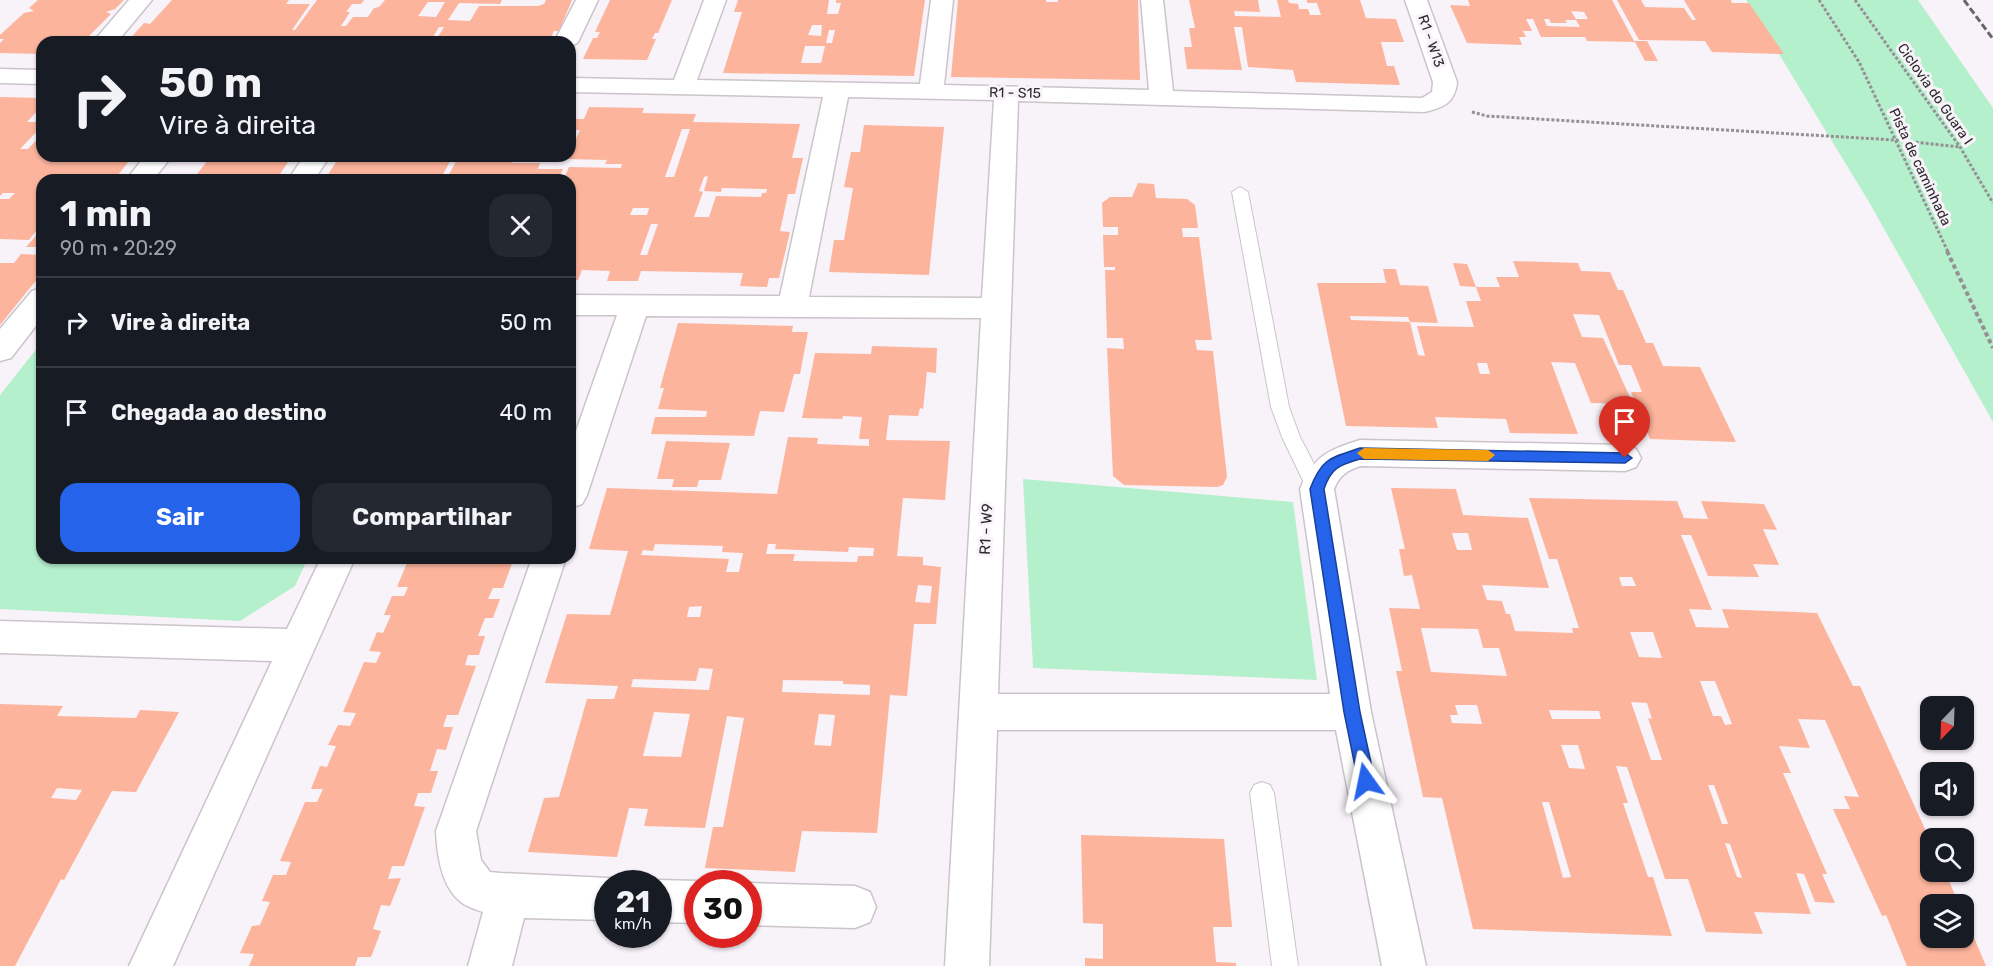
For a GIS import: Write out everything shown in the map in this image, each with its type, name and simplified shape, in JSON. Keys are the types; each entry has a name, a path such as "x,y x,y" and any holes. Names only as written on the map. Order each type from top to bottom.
{"street":[{"path":"110,36 141,0"},
{"path":"569,36 587,0"},
{"path":"683,87 715,0"},
{"path":"932,92 942,0"},
{"path":"1152,0 1162,97"},
{"name":"R1 - W13","path":"1416,0 1445,82 1444,94 1436,101 1424,105"},
{"path":"0,76 36,77"},
{"name":"R1 - S15","path":"576,85 1006,93 1424,105"},
{"path":"792,306 837,90"},
{"name":"R1 - W9","path":"967,966 1006,93"},
{"path":"144,174 154,162"},
{"path":"0,350 36,305"},
{"path":"576,305 996,308"},
{"path":"576,459 579,441 635,306"},
{"path":"1404,966 1352,712 1317,489 1324,471 1338,460 1360,453 1625,458"},
{"path":"151,966 335,564"},
{"path":"547,564 456,831 457,852 464,873 479,890 508,896 594,899"},
{"path":"0,637 298,646"},
{"path":"978,712 1352,712"},
{"path":"490,966 508,896"},
{"path":"762,904 855,907"}],"lane":[{"path":"1240,192 1280,407 1317,489"},
{"path":"1262,793 1285,966"}],"path":[{"name":"Pista de caminhada","path":"1819,0 1859,62 1993,348"},
{"name":"Ciclovia do Guara I","path":"1855,0 1960,147 1993,203"},
{"path":"1424,105 1487,116 1895,140 1960,147"}],"green space":[{"path":"1746,0 1918,0 1993,108 1993,422 1869,202"},
{"path":"36,350 36,564 305,564 295,586 240,621 0,609 0,395"},
{"path":"1023,479 1293,502 1317,680 1033,668"}],"building":[{"path":"38,0 124,0 115,9 106,12 111,14 89,36 36,36 36,54 0,53 0,43 4,39 0,39 0,35 24,13 34,11 29,8"},
{"path":"172,0 289,0 286,4 310,4 292,30 295,30 317,0 364,0 361,4 352,4 346,12 350,12 341,26 346,26 353,17 368,17 374,8 379,7 385,0 502,0 500,4 459,3 448,20 470,21 479,6 538,6 544,4 546,0 572,0 559,31 554,31 552,36 439,36 444,27 439,27 434,36 132,36 144,23 150,24","holes":["428,2 445,2 436,17 418,16"]},
{"path":"610,0 672,0 658,33 655,33 652,39 656,39 647,60 583,59 593,38 597,38 600,32 595,32"},
{"path":"738,0 829,0 827,14 838,14 841,3 836,3 836,0 925,0 914,76 723,73 742,12 734,12","holes":["812,25 822,25 821,36 808,35","829,30 835,30 832,43 826,43","805,46 825,46 821,63 801,63"]},
{"path":"958,0 1058,2 1058,0 1138,0 1140,80 951,77"},
{"path":"1189,0 1258,0 1260,12 1234,11 1235,16 1281,17 1277,0 1288,0 1289,3 1298,4 1299,9 1308,9 1310,15 1321,15 1317,3 1307,3 1307,0 1360,0 1366,18 1396,19 1404,42 1381,42 1387,66 1394,66 1400,85 1296,82 1293,70 1248,67 1242,27 1234,27 1242,70 1187,69 1184,47 1192,47 1189,28 1195,28"},
{"path":"1468,0 1612,0 1634,41 1647,41 1658,61 1645,61 1635,42 1587,41 1585,37 1541,37 1533,19 1526,19 1532,31 1523,31 1526,37 1519,37 1522,45 1467,43 1450,5 1470,6","holes":["1571,11 1584,12 1588,19 1576,19","1544,19 1549,19 1551,23 1567,23 1565,20 1576,20 1580,27 1547,26"]},
{"path":"1617,0 1641,0 1645,7 1684,8 1692,20 1696,20 1684,0 1731,0 1732,3 1749,3 1784,54 1712,52 1705,41 1639,40"},
{"path":"0,97 36,98 36,112 27,122 36,121 36,132 20,149 28,149 36,140 36,162 128,162 119,174 36,174 36,231 29,240 0,239 0,199 9,199 15,193 3,193 0,196"},
{"path":"589,107 644,108 642,113 696,114 693,122 800,124 792,158 803,158 795,194 788,194 780,231 790,232 779,278 769,278 767,287 740,286 743,273 641,271 638,281 607,281 610,271 582,270 576,280 576,174 566,174 569,167 621,168 622,164 605,164 607,160 576,159 576,139 580,130 576,130 576,119 584,119","holes":["682,129 690,129 674,177 665,177","708,176 704,191 721,192 722,188 767,189 766,193 762,193 761,197 716,196 709,217 694,217 703,192 699,191 704,177","633,208 649,208 647,215 630,215","651,224 658,224 647,255 640,255"]},
{"path":"864,125 944,127 929,275 829,272 834,240 844,240 853,188 844,187 851,152 860,152"},
{"path":"206,162 288,162 280,174 197,174"},
{"path":"336,162 450,162 443,174 328,174"},
{"path":"456,162 540,163 538,169 563,169 561,174 449,174"},
{"path":"1138,183 1154,184 1156,198 1187,199 1195,205 1198,228 1182,228 1183,237 1199,237 1212,340 1195,340 1197,350 1213,351 1227,477 1223,485 1217,487 1124,485 1113,476 1107,348 1124,349 1123,338 1107,338 1105,270 1115,270 1115,267 1104,267 1103,235 1118,235 1118,227 1103,227 1102,203 1110,197 1132,197"},
{"path":"36,236 36,247 26,247"},
{"path":"21,254 36,255 36,280 0,325 0,263 14,263"},
{"path":"1513,261 1578,263 1581,271 1610,272 1618,290 1623,290 1646,343 1653,343 1663,366 1700,367 1736,442 1650,439 1631,392 1642,392 1631,365 1619,365 1599,315 1573,314 1582,337 1603,338 1633,404 1591,403 1575,363 1551,362 1578,434 1510,433 1506,419 1435,417 1438,428 1346,426 1317,283 1386,283 1383,269 1396,269 1400,285 1428,286 1438,323 1410,322 1418,355 1425,356 1417,326 1474,327 1466,301 1481,301 1476,287 1500,287 1496,277 1519,277","holes":["1350,316 1408,317 1410,322 1351,320","1477,363 1487,363 1490,374 1480,374"]},
{"path":"1453,263 1467,264 1476,287 1460,286"},
{"path":"678,323 793,326 792,332 808,332 800,374 794,374 784,412 760,411 754,436 651,434 655,417 706,417 707,411 658,409 664,388 660,388"},
{"path":"872,346 937,348 936,373 927,372 923,409 920,408 918,416 889,415 886,440 950,441 945,500 903,498 897,556 923,557 923,565 941,567 936,624 914,624 907,696 890,695 877,833 802,831 795,872 705,868 713,827 723,827 744,718 727,716 705,828 644,826 648,809 629,808 617,857 528,852 544,798 559,797 587,699 614,699 618,686 545,683 567,614 610,615 628,551 589,549 607,488 777,494 788,437 818,438 817,444 869,446 869,439 859,439 862,417 802,418 815,353 871,354","holes":["655,544 723,546 722,552 743,553 739,572 726,572 729,559 641,555 643,550 653,551","768,544 776,544 775,549 848,552 849,547 874,548 873,556 858,556 857,562 793,561 795,554 766,554","918,585 932,586 930,603 915,602","702,606 700,617 687,617 689,607","699,668 713,669 709,690 631,687 633,679 696,681","783,680 843,681 843,684 870,685 870,695 782,692","654,712 690,714 681,757 643,756","819,714 835,715 831,746 814,745"]},
{"path":"666,441 730,443 721,480 699,480 697,487 672,487 674,479 657,479"},
{"path":"1391,488 1456,489 1463,515 1528,518 1549,588 1482,585 1487,600 1502,601 1506,614 1510,614 1515,631 1573,633 1572,628 1579,628 1557,559 1549,559 1529,498 1677,501 1684,518 1708,519 1701,501 1764,504 1777,530 1763,529 1779,565 1753,564 1759,577 1708,576 1691,535 1681,535 1712,610 1689,609 1696,627 1729,628 1722,609 1817,613 1853,686 1860,686 1925,828 1920,828 1920,882 1949,882 1955,894 1920,894 1920,948 1974,948 1974,938 1986,966 1907,966 1886,915 1882,916 1833,809 1850,809 1844,796 1859,797 1825,720 1798,719 1810,748 1779,746 1791,773 1783,773 1827,874 1822,874 1835,903 1815,902 1804,874 1796,873 1811,914 1754,912 1763,934 1706,932 1688,879 1665,879 1627,767 1616,766 1628,803 1623,803 1648,877 1653,877 1672,936 1473,929 1442,798 1423,797 1396,671 1402,671 1389,608 1420,609 1412,575 1404,576 1399,549 1405,549","holes":["1452,533 1468,533 1472,550 1457,550","1619,577 1632,577 1636,586 1622,586","1421,628 1478,629 1483,648 1499,648 1507,676 1431,672","1630,632 1653,632 1662,658 1639,657","1700,681 1715,681 1732,724 1725,725 1721,716 1713,716","1631,702 1647,703 1652,719 1648,718 1662,760 1651,760","1455,705 1477,705 1482,724 1452,723 1450,715 1458,715","1549,710 1599,711 1601,719 1552,719","1561,745 1578,745 1585,769 1569,768","1708,785 1714,785 1728,824 1722,824","1542,802 1549,802 1571,877 1563,878","1725,843 1730,844 1742,878 1737,877"]},
{"path":"407,564 512,564 503,588 493,588 488,599 500,599 493,618 485,618 478,636 485,636 479,655 468,655 465,665 476,666 458,715 447,715 443,727 453,727 446,750 437,749 430,771 438,771 431,793 418,793 414,806 425,807 404,866 392,866 388,879 401,878 390,906 381,905 373,929 381,931 371,957 358,957 355,966 249,966 254,954 240,953 252,926 260,925 270,902 262,901 273,875 286,875 291,862 280,861 305,802 317,802 323,789 311,789 320,766 327,767 336,746 328,745 338,725 350,726 356,713 343,712 364,662 376,663 381,652 369,651 377,632 383,633 391,615 384,615 392,596 404,596 408,587 397,587"},
{"path":"0,704 63,706 57,716 136,718 140,710 179,712 136,792 112,791 64,880 61,879 15,966 0,966","holes":["57,788 82,790 76,800 51,798"]},
{"path":"1081,835 1224,839 1232,927 1213,927 1216,962 1236,963 1236,966 1085,966 1085,958 1103,959 1103,924 1083,923"}],"railway":[{"path":"1964,0 1993,39"}],"slow traffic":[{"path":"1364,453 1488,455"}],"route":[{"path":"1366,781 1352,712 1317,489 1324,471 1338,460 1360,453 1625,458"}]}
